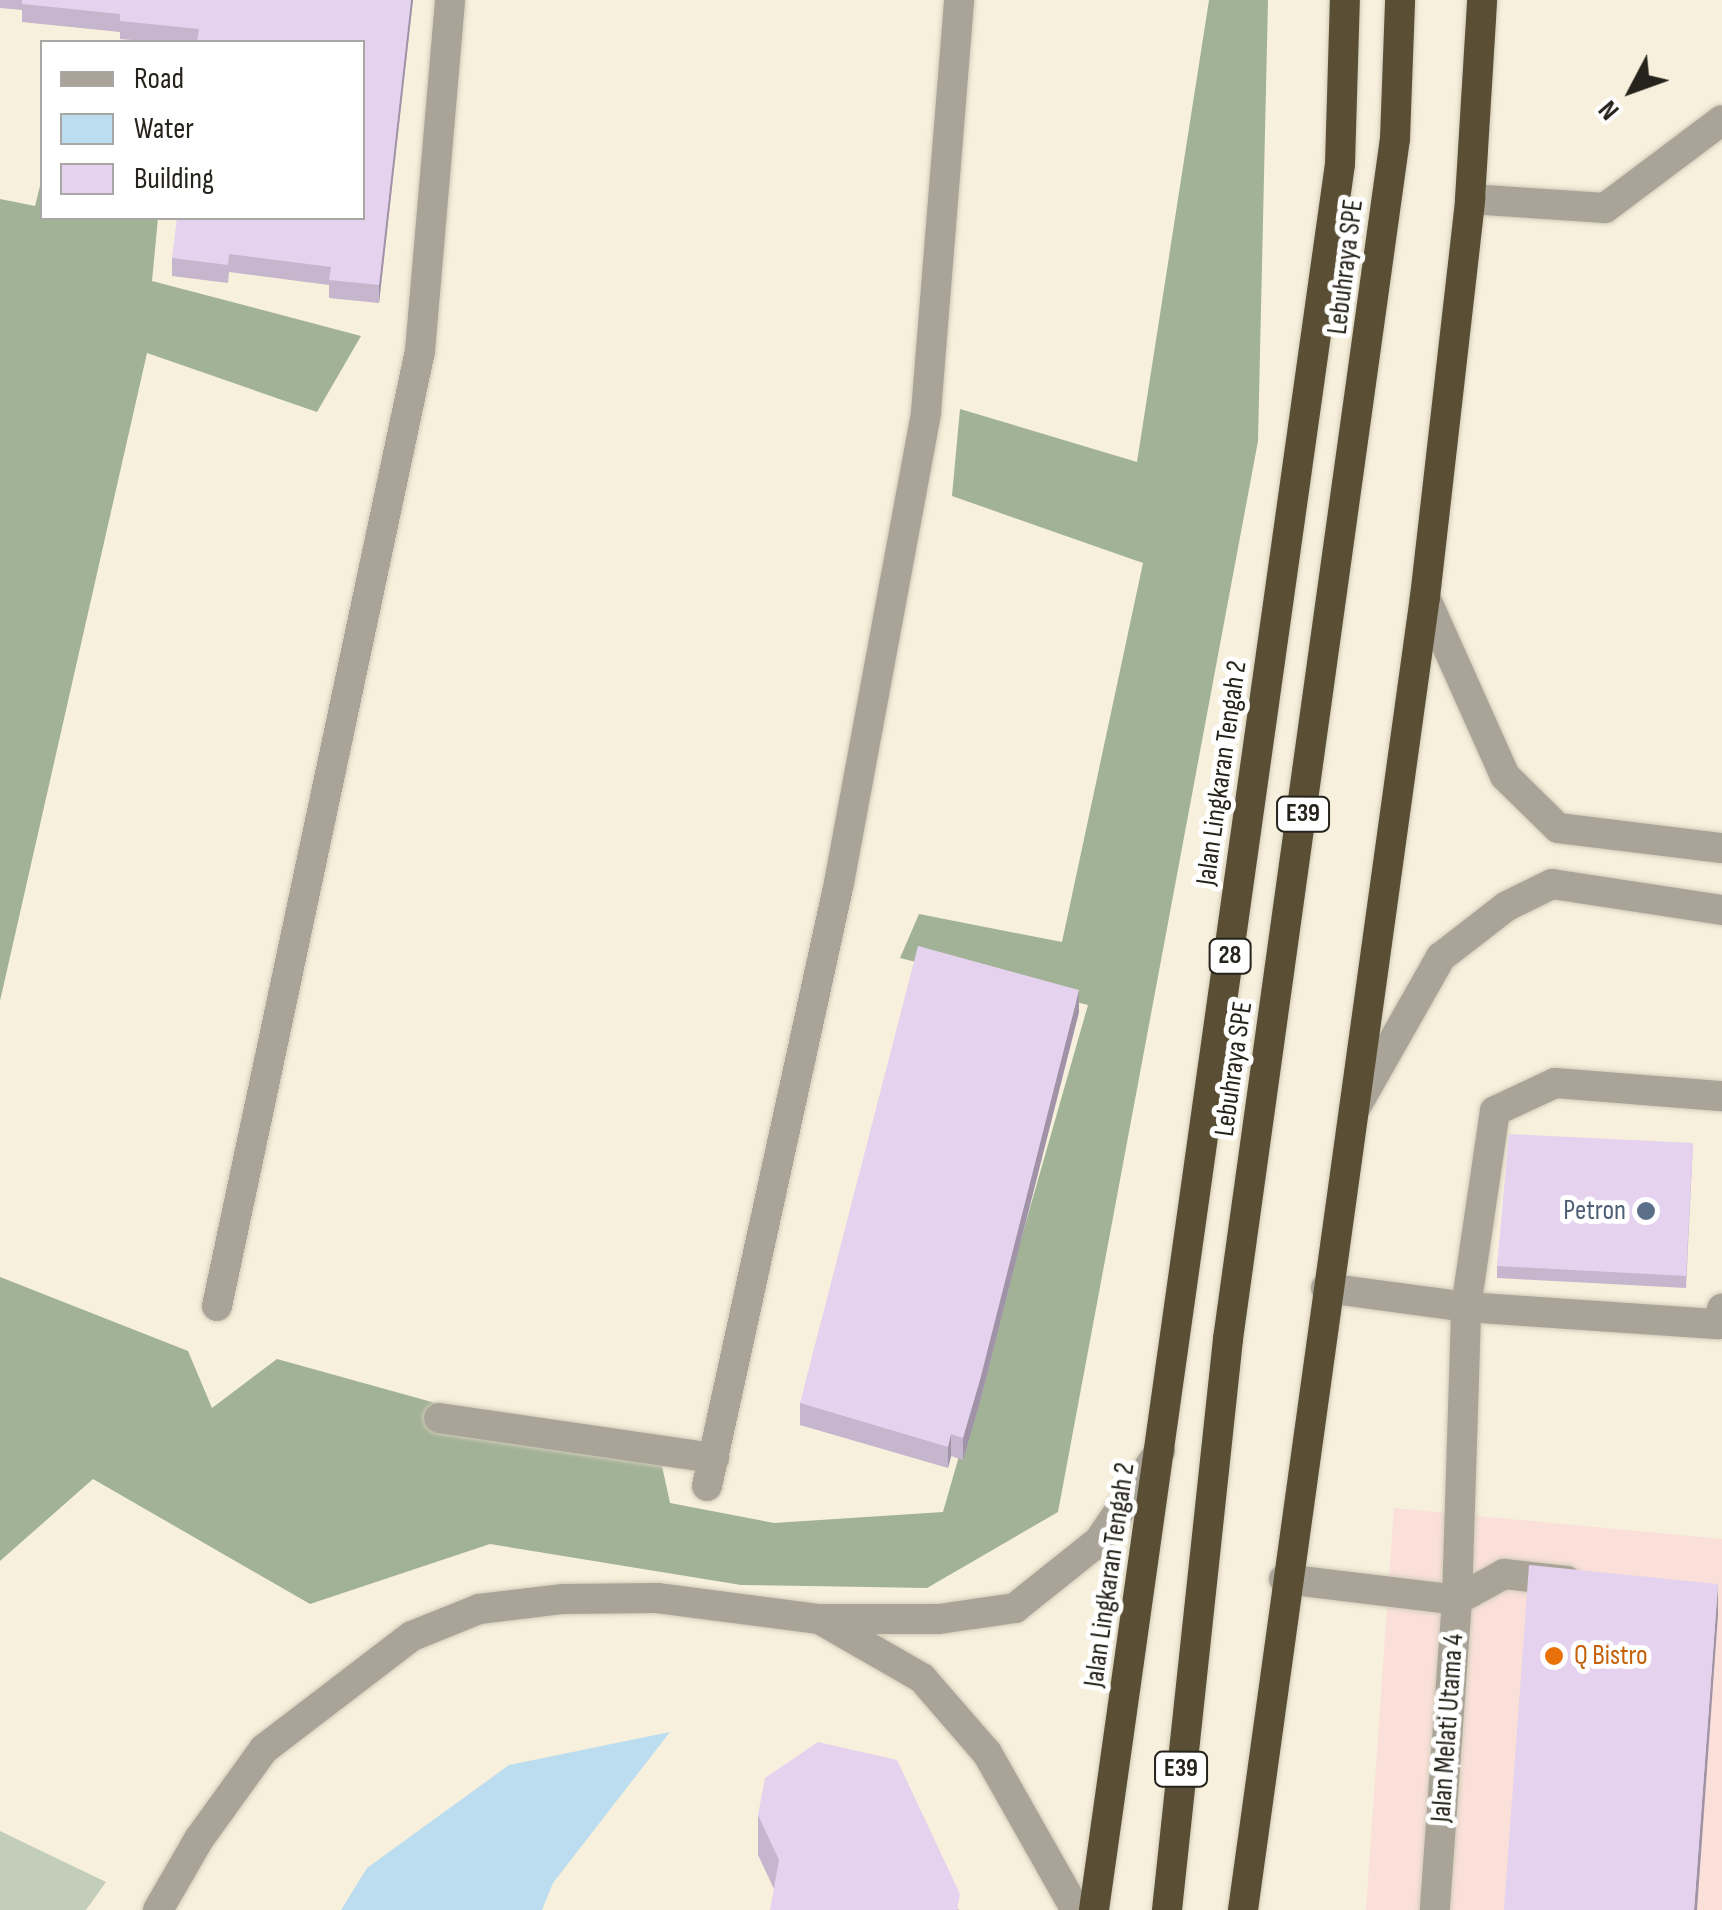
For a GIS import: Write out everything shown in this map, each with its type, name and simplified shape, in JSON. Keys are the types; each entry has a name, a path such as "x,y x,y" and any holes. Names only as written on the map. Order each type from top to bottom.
{"highway":[{"name":"Jalan Lingkaran Tengah 2","path":"1094,1910 1340,164 1344,0"},
{"name":"Lebuhraya SPE","path":"1167,1910 1194,1627 1228,1339 1395,139 1400,0"},
{"path":"1243,1910 1284,1578 1425,597 1470,199 1482,0"}],"street":[{"path":"217,1306 420,350 450,0"},
{"path":"439,1418 710,1472 839,883 926,412 959,0"},
{"path":"1470,199 1605,208 1722,120"},
{"path":"1425,597 1505,776 1558,828 1722,848"},
{"path":"1350,1118 1441,956 1507,906 1552,884 1722,910"},
{"path":"1457,1600 1466,1307 1496,1111 1556,1083 1722,1096"},
{"path":"1326,1288 1466,1307 1718,1324 1722,1308"},
{"path":"158,1910 199,1839 264,1749 412,1636 479,1609 562,1599 657,1598 818,1619 940,1619 1015,1608 1099,1541 1161,1450"},
{"path":"1457,1600 1504,1574 1603,1585"},
{"name":"Jalan Melati Utama 4","path":"1284,1578 1457,1600 1436,1910"},
{"path":"818,1619 922,1678 988,1753 1076,1910"}],"shaded area":[{"path":"1394,1508 1722,1539 1722,1910 1366,1910"}],"green space":[{"path":"1209,0 1268,0 1258,441 1058,1512 927,1588 741,1585 490,1544 310,1604 93,1479 0,1561 0,1277 188,1351 212,1408 277,1359 662,1466 670,1503 774,1523 943,1512 1088,1005 900,958 919,914 1062,942 1143,563 952,496 960,409 1137,462"},
{"path":"40,186 40,220 158,220 152,281 361,336 317,412 147,353 0,1001 0,199 35,206"},
{"path":"0,1831 106,1882 86,1910 0,1910"}],"water":[{"path":"670,1732 553,1883 542,1910 341,1910 367,1868 509,1765"}],"building":[{"path":"22,0 411,0 379,285 329,280 331,267 229,254 228,265 172,258 177,220 365,220 365,40 197,40 199,29 120,21 120,14 22,4"},
{"path":"918,946 1079,990 980,1380 963,1438 951,1434 948,1447 800,1403"},
{"path":"1509,1134 1693,1143 1686,1276 1497,1266"},
{"path":"1529,1565 1718,1584 1694,1910 1504,1910"},
{"path":"818,1742 897,1760 960,1894 957,1910 770,1910 779,1860 758,1815 765,1778"}],"place":[{"name":"Petron","path":"1646,1211"},
{"name":"Q Bistro","path":"1554,1656"}]}
